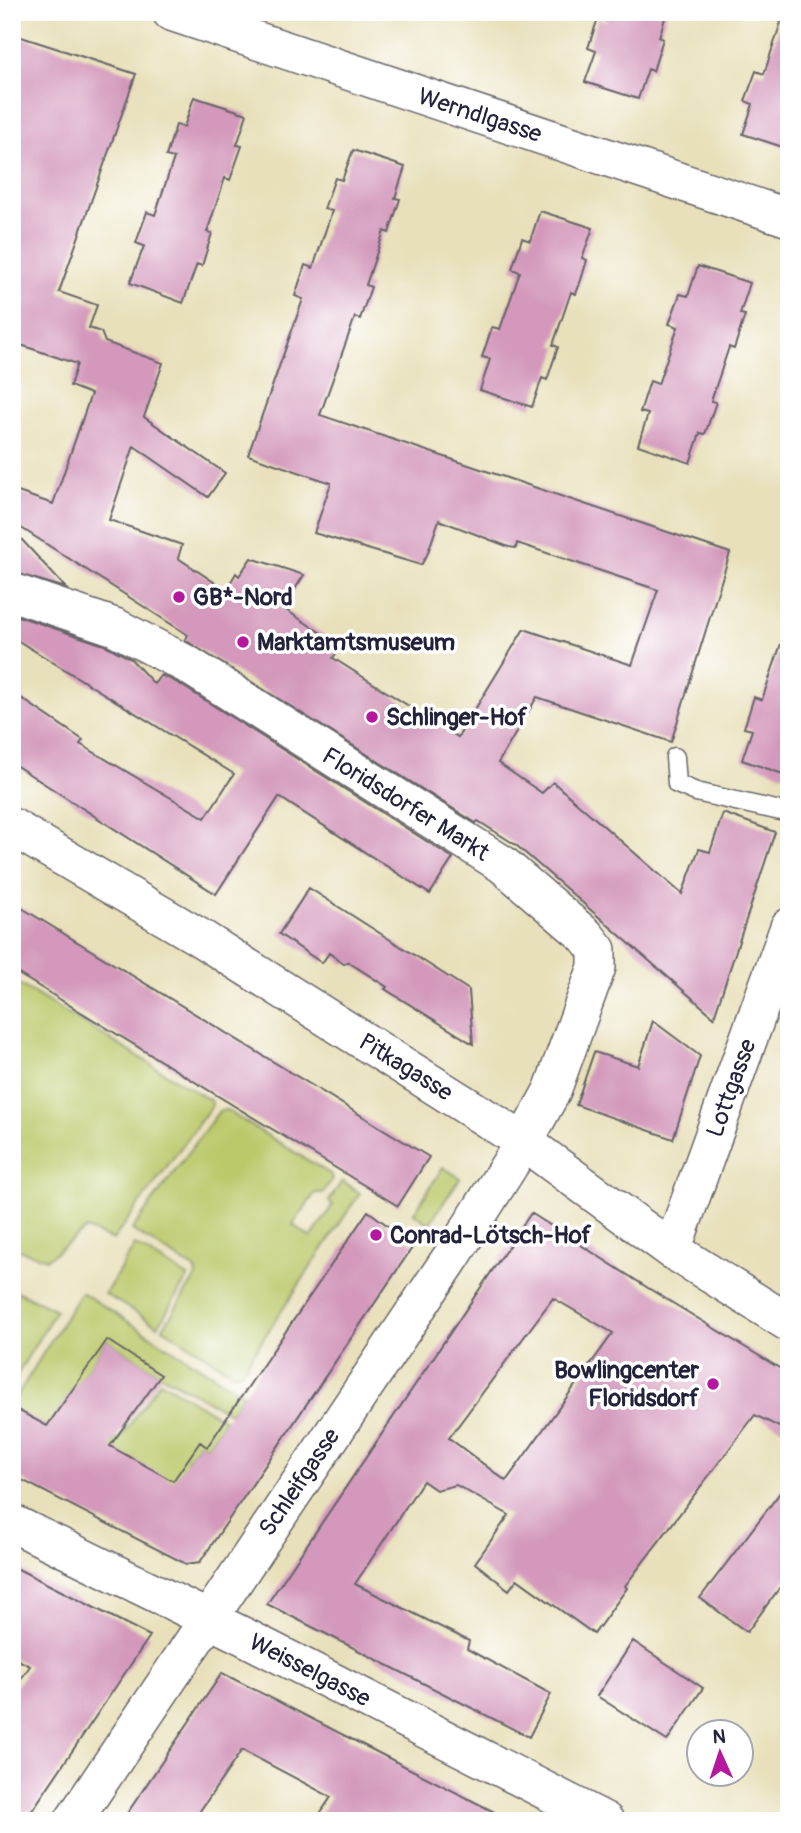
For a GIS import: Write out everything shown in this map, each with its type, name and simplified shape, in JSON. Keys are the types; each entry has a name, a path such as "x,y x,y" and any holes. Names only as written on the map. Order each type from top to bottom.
{"street":[{"name":"Werndlgasse","path":"171,12 789,218"},
{"name":"Floridsdorfer Markt","path":"12,592 115,626 188,665 502,864 586,936 597,950 597,968 552,1091 524,1142"},
{"name":"Pitkagasse","path":"12,827 199,937 524,1142 673,1250 789,1323"},
{"name":"Lottgasse","path":"673,1250 789,927"},
{"name":"Schleifgasse","path":"73,1821 452,1256 524,1142"},
{"name":"Weisselgasse","path":"12,1523 606,1821"}],"lane":[{"path":"675,757 677,784 696,792 789,813"}],"green space":[{"path":"12,980 211,1101 212,1105 113,1240 86,1229 47,1259 12,1248"},
{"path":"226,1110 330,1174 332,1179 323,1193 315,1193 293,1225 311,1238 333,1205 329,1201 342,1181 360,1193 241,1372 233,1373 163,1328 197,1275 196,1270 132,1230 219,1111"},
{"path":"443,1167 460,1178 429,1224 414,1213"},
{"path":"135,1245 188,1277 158,1326 105,1294"},
{"path":"12,1289 56,1310 12,1383"},
{"path":"81,1292 243,1394 230,1413 161,1375 107,1340 48,1427 12,1411 12,1404"},
{"path":"160,1381 225,1420 207,1447 200,1442 188,1459 177,1488 145,1475 85,1428 96,1430 113,1442 116,1438 119,1440"}],"building":[{"path":"609,12 667,12 659,37 663,39 653,71 648,69 638,99 585,82 596,51 588,48 598,18 606,21"},
{"path":"784,13 789,14 789,149 743,134 753,104 745,101 756,71 764,74"},
{"name":"Schlinger-Hof","path":"12,34 136,74 59,292 97,305 89,328 101,332 105,342 163,363 144,417 225,473 208,497 134,446 109,520 182,545 178,558 226,590 236,573 239,576 251,558 304,575 283,608 341,646 333,658 458,737 524,629 632,665 658,590 517,543 516,548 509,547 439,520 421,565 314,533 331,483 248,455 303,299 295,296 305,265 313,268 332,211 324,209 335,178 342,180 353,150 405,167 395,198 400,199 389,233 384,231 366,285 371,287 360,319 355,317 320,415 730,553 671,742 537,697 498,763 542,793 553,782 682,894 699,849 710,852 723,813 775,832 714,1017 516,845 478,821 476,823 185,640 188,635 12,522 12,490 53,504 91,394 70,386 77,364 12,342"},
{"path":"194,97 247,114 237,145 242,146 230,180 225,178 207,232 212,233 202,266 197,264 183,303 130,283 144,246 136,243 147,212 155,215 174,158 166,156 176,125 184,127"},
{"path":"540,211 593,228 582,258 587,260 581,280 576,294 571,292 553,345 558,347 547,380 542,378 532,407 480,390 490,359 482,357 492,327 500,329 520,272 512,269 522,238 530,241"},
{"path":"698,266 750,283 740,314 745,315 734,349 729,347 711,401 716,402 705,434 700,433 690,463 638,445 648,414 640,412 650,381 658,384 678,327 669,324 680,294 688,296"},
{"path":"12,529 66,588 12,572"},
{"path":"12,614 107,646 131,659 154,684 161,675 178,683 453,858 430,894 279,797 216,894 12,763 12,692 83,740 80,744 205,818 234,774 12,637"},
{"path":"784,635 789,636 789,776 742,760 752,730 744,728 754,697 762,700"},
{"path":"309,888 469,990 473,1044 385,989 387,987 348,962 344,964 329,953 322,963 279,934"},
{"path":"12,902 429,1157 398,1206 12,970"},
{"path":"653,1021 700,1056 673,1139 576,1105 594,1052 638,1066"},
{"path":"368,1211 414,1245 200,1562 186,1564 12,1475 12,1407 47,1426 107,1340 161,1375 110,1446 173,1481 200,1442 207,1447"},
{"path":"531,1213 789,1374 789,1432 755,1415 625,1586 627,1588 594,1634 517,1579 509,1590 475,1563 509,1515 456,1485 436,1490 423,1481 355,1584 469,1641 467,1649 551,1694 529,1737 267,1604","holes":["553,1298 613,1333 506,1481 449,1438"]},
{"path":"789,1481 789,1575 747,1632 700,1598"},
{"path":"12,1566 150,1636 25,1821 12,1821 12,1692 30,1666 12,1657"},
{"path":"633,1641 703,1688 667,1741 597,1696"},
{"path":"222,1673 512,1821 315,1821 331,1797 242,1750 193,1821 122,1821"}],"place":[{"name":"GB*-Nord","path":"179,597"},
{"name":"Marktamtsmuseum","path":"243,642"},
{"name":"Schlinger-Hof","path":"372,717"},
{"name":"Conrad-Lötsch-Hof","path":"376,1235"},
{"name":"Bowlingcenter Floridsdorf","path":"713,1384"}]}
